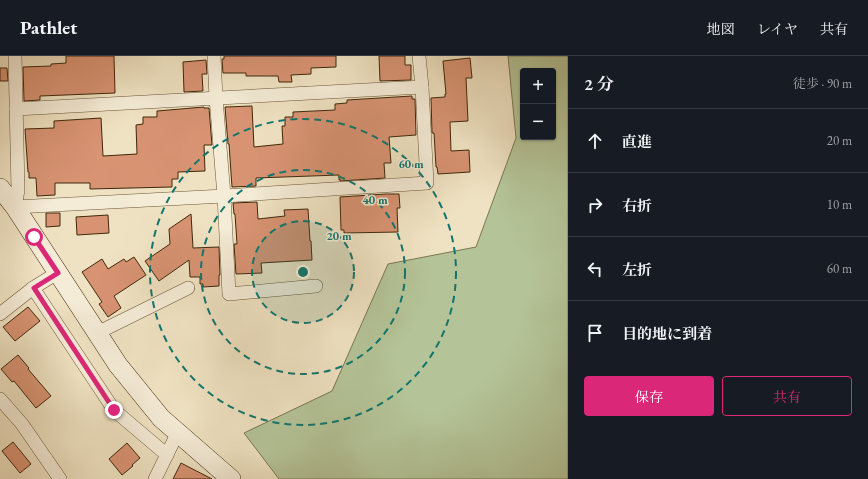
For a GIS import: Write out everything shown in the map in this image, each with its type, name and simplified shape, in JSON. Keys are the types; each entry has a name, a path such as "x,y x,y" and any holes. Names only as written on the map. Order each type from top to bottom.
{"street":[{"path":"14,56 18,190 15,208"},
{"path":"214,56 229,294 316,286"},
{"path":"15,208 427,184 419,56"},
{"path":"16,109 422,87"},
{"path":"0,188 15,208 118,365 161,418 231,479"},
{"path":"0,314 34,288 58,273"},
{"path":"34,288 114,410 167,455"},
{"path":"97,333 188,288"},
{"path":"0,399 22,424 58,478"},
{"path":"155,479 178,432"}],"green space":[{"path":"508,56 567,56 568,479 279,479 244,433 332,391 388,264 476,247 516,138"}],"building":[{"path":"66,56 114,56 115,93 40,96 40,100 24,101 23,67 51,66 51,64 66,63"},
{"path":"224,56 336,56 336,67 311,68 311,74 291,75 292,82 279,82 278,76 246,76 246,73 223,73 222,59 224,59"},
{"path":"379,56 405,56 405,65 411,65 411,80 380,81"},
{"path":"470,58 472,78 466,78 468,121 450,122 451,151 469,150 470,172 438,174 436,167 434,133 432,133 431,98 445,97 446,94 443,61"},
{"path":"206,60 207,74 202,74 203,91 184,92 183,62"},
{"path":"0,68 7,68 8,81 0,81"},
{"path":"412,96 412,99 415,99 416,135 389,137 391,163 384,163 385,178 340,181 339,175 256,178 256,186 232,187 225,107 252,106 254,147 283,144 282,126 285,126 285,117 293,117 293,112 335,110 335,104 347,103 347,100"},
{"path":"204,107 209,108 212,145 204,145 205,171 178,172 178,179 172,179 172,187 90,189 90,183 55,183 55,195 37,196 36,178 29,178 25,129 54,128 54,121 101,118 103,156 137,154 136,125 143,124 143,117 157,117 157,111"},
{"path":"399,194 400,208 397,208 398,232 344,233 344,230 341,230 340,197"},
{"path":"257,202 258,219 285,216 284,210 308,209 312,260 261,263 262,273 236,274 234,244 237,244 233,203"},
{"path":"46,213 60,213 60,226 46,227"},
{"path":"191,214 193,248 219,247 219,286 203,287 203,284 200,284 200,277 190,277 189,260 159,281 145,261 170,244 169,229"},
{"path":"108,215 109,233 77,235 76,217"},
{"path":"134,257 146,275 114,296 121,308 108,317 99,304 102,302 82,272 102,259 108,269 124,259 126,262"},
{"path":"28,307 40,321 15,341 3,327"},
{"path":"18,355 51,396 36,408 14,381 12,382 1,369"},
{"path":"13,442 31,464 20,473 2,451"},
{"path":"127,443 140,458 122,475 109,459"},
{"path":"181,463 212,479 173,479"}],"route":[{"path":"34,237 58,273 34,288 114,410"}]}
